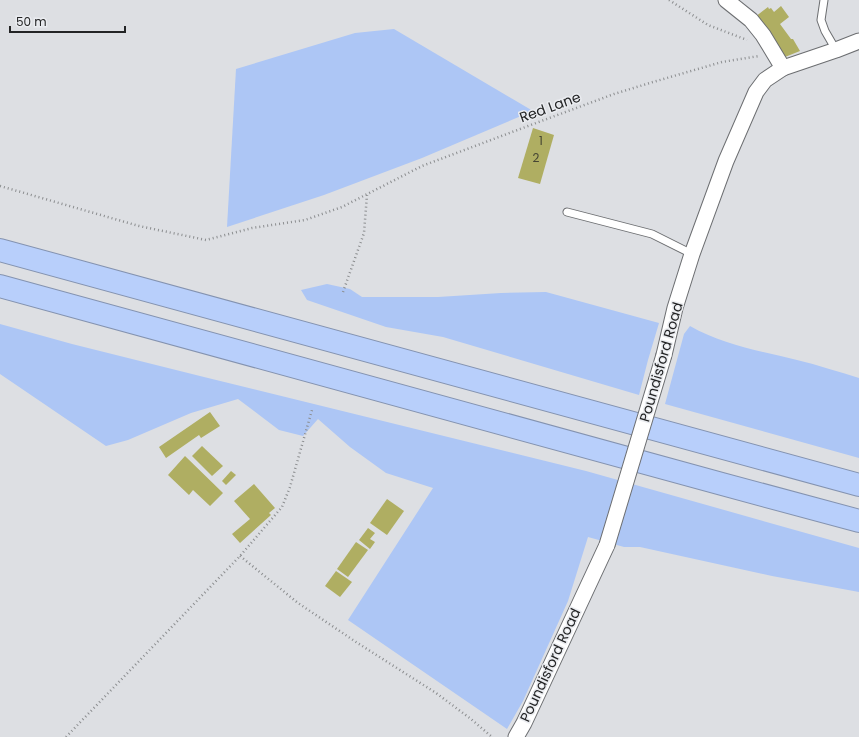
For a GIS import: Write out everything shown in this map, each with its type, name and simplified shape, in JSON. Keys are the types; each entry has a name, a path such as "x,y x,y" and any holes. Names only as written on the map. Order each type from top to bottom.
{"highway":[{"path":"0,250 859,485"},
{"path":"0,286 859,521"}],"street":[{"path":"726,0 751,20 763,35 783,68"},
{"name":"Poundisford Road","path":"516,737 524,723 606,545 664,355 675,308 692,254 726,161 756,92 765,80 783,68 859,41"}],"lane":[{"path":"824,0 821,20 825,31 836,50"},
{"path":"567,212 652,234 692,254"}],"path":[{"path":"669,0 708,25 751,42"},
{"name":"Red Lane","path":"0,186 139,226 206,240 252,228 305,220 342,207 422,166 614,94 722,62 749,57 775,55"},
{"path":"344,292 364,233 367,194"},
{"path":"66,737 240,556 282,507 290,487 312,410"},
{"path":"240,556 298,603 436,693 492,737"}],"shaded area":[{"path":"394,29 533,111 422,158 324,195 227,227 236,69 355,33"},
{"path":"327,284 350,289 362,297 438,297 546,292 659,323 639,395 443,337 386,327 307,300 301,290"},
{"path":"0,324 72,344 586,471 859,548 859,592 772,576 640,547 624,547 588,537 568,601 523,701 507,729 348,620 433,488 386,473 350,447 318,419 303,436 279,430 238,399 191,413 128,440 106,446 0,374"},
{"path":"690,326 703,333 729,343 813,364 859,378 859,458 665,404 684,334"}],"building":[{"path":"781,6 789,17 780,24 791,39 793,39 800,51 785,57 755,17 768,7 774,12"},
{"path":"533,128 554,135 540,184 518,178"},
{"path":"210,412 220,426 201,438 199,435 166,458 159,447"},
{"path":"202,446 223,466 212,476 192,456"},
{"path":"185,456 223,493 210,506 193,490 189,495 168,475"},
{"path":"231,471 236,475 226,485 222,481"},
{"path":"254,484 275,508 269,513 271,515 240,543 232,534 250,519 234,501"},
{"path":"387,499 404,511 387,535 370,523"},
{"path":"368,528 375,533 370,539 375,542 370,549 359,540"},
{"path":"356,542 368,550 348,577 337,569"},
{"path":"336,571 352,582 340,597 325,586"}]}
